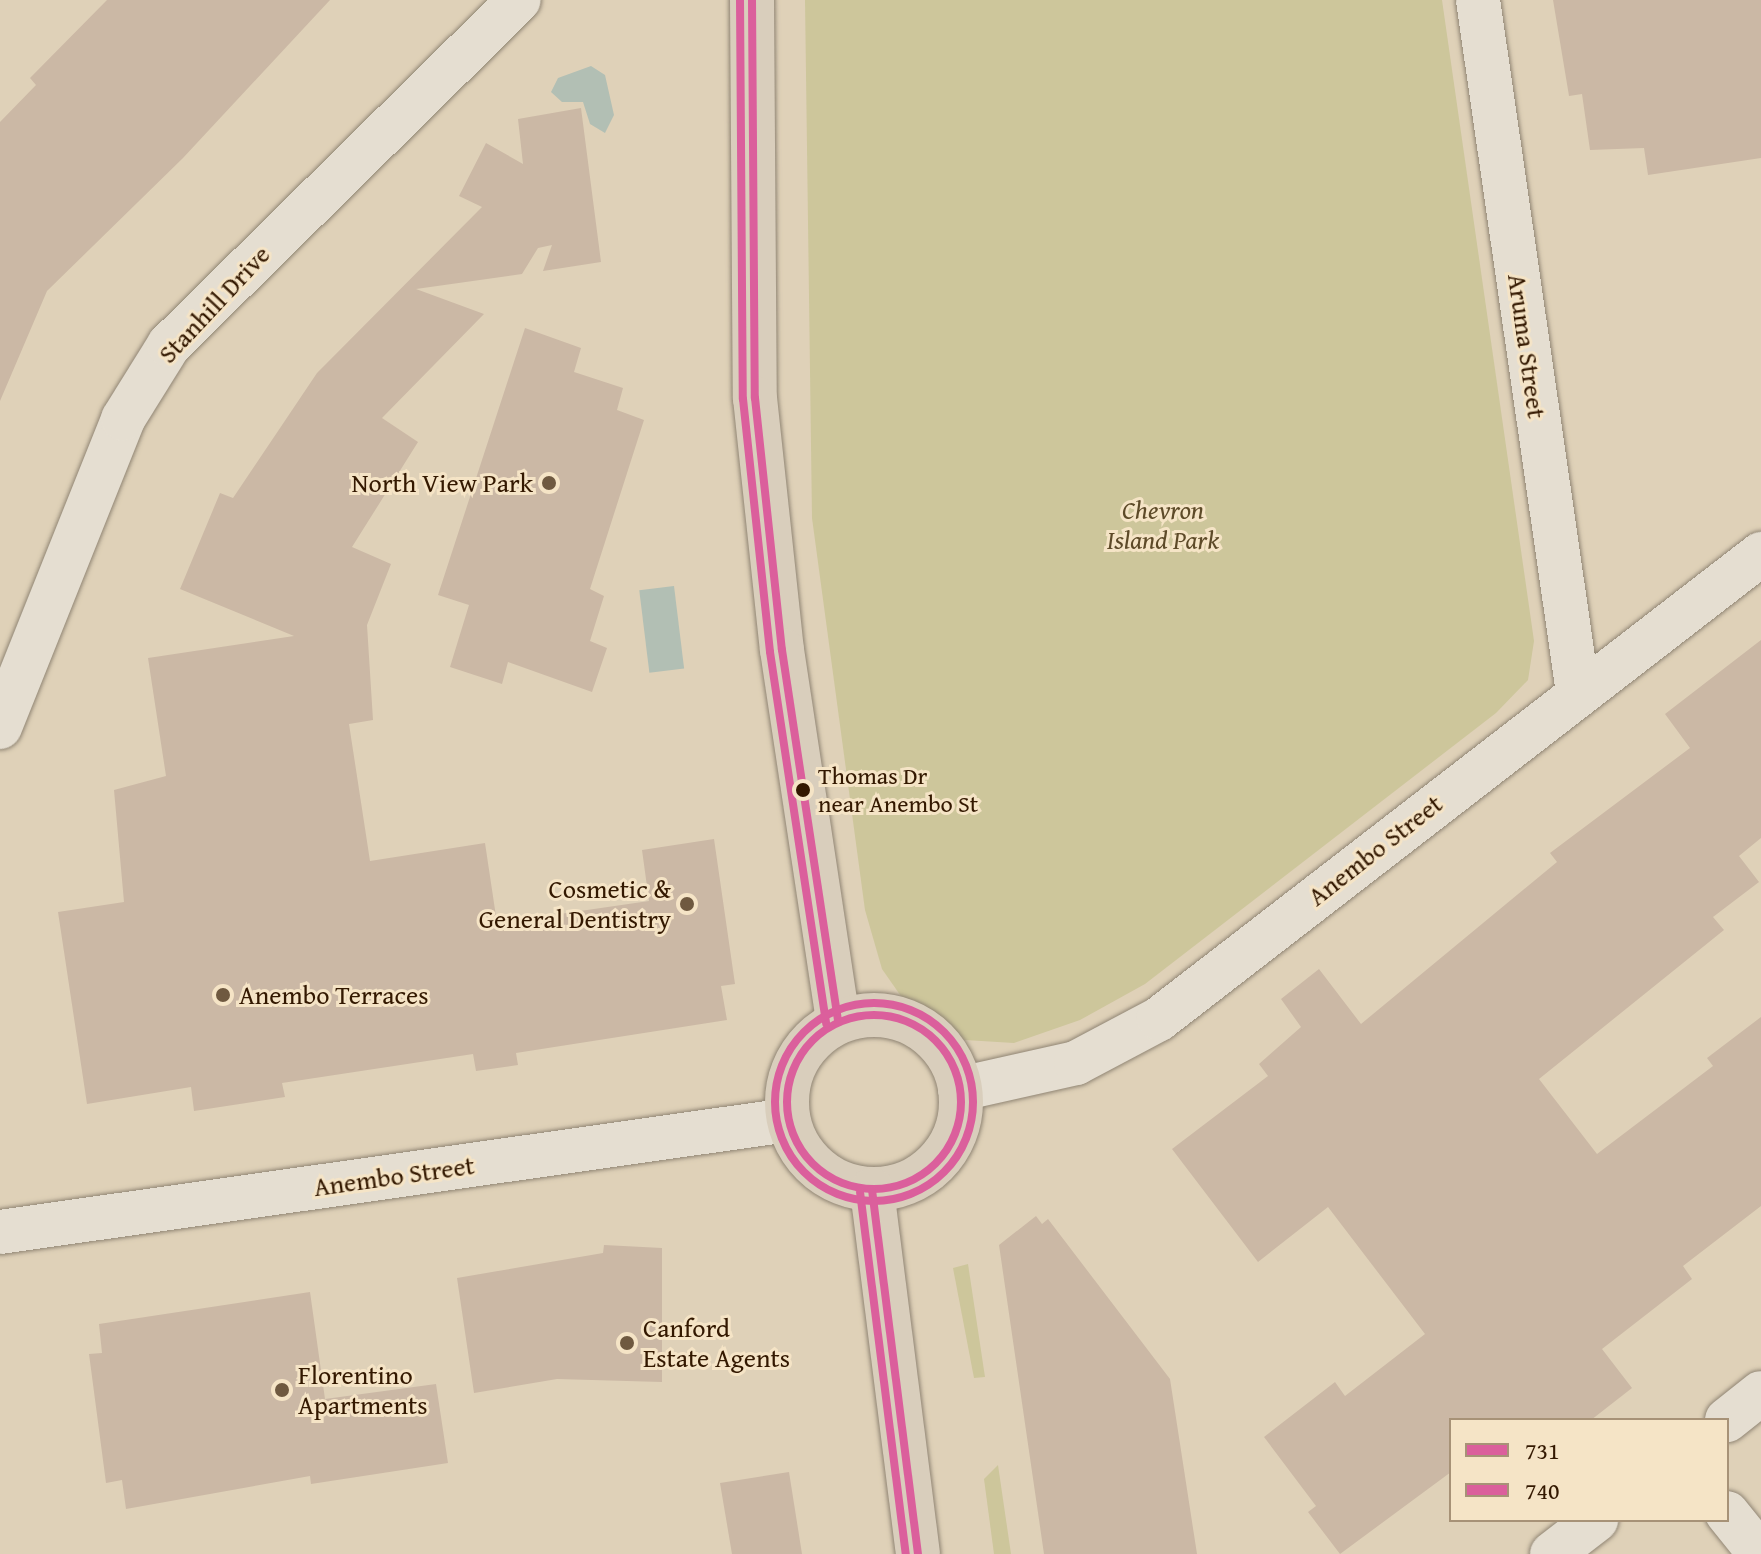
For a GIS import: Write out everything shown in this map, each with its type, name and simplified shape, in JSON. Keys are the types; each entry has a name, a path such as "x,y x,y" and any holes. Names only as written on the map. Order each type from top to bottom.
{"main road":[{"path":"752,0 755,398 782,650 838,1022"},
{"path":"886,1015 915,1025 951,1062 960,1089 948,1149 915,1180 872,1190 842,1185 810,1163 788,1120 790,1076 805,1049 838,1022 886,1015"},
{"path":"872,1190 918,1554"}],"street":[{"name":"Stanhill Drive","path":"0,727 123,419 169,345 519,0"},
{"name":"Aruma Street","path":"1478,0 1578,692"},
{"name":"Anembo Street","path":"960,1089 1060,1068 1124,1042 1761,554"},
{"name":"Anembo Street","path":"0,1232 788,1120"},
{"path":"1729,1418 1761,1393"},
{"path":"1729,1515 1760,1554"},
{"path":"1552,1554 1593,1522"}],"green space":[{"name":"Chevron Island Park","path":"805,0 1442,0 1534,641 1528,680 1496,713 1145,984 1080,1020 1014,1043 965,1040 912,1012 882,969 865,910 812,518"},
{"path":"968,1264 985,1377 974,1378 953,1268"},
{"path":"998,1465 1011,1554 994,1554 984,1479"}],"shaded area":[{"path":"591,66 605,75 614,115 605,133 590,124 583,102 562,102 551,92 558,78"},
{"path":"674,586 684,668 649,673 639,590"}],"building":[{"path":"107,0 330,0 183,158 47,291 0,401 0,122 36,85 30,78"},
{"path":"1553,0 1761,0 1761,158 1648,175 1644,148 1590,150 1582,94 1569,96"},
{"path":"581,108 601,262 543,271 552,245 538,248 522,274 416,289 484,314 382,418 418,442 352,547 391,564 367,625 373,720 349,724 370,861 485,843 497,923 649,901 642,850 714,839 735,984 721,986 727,1020 516,1053 518,1065 476,1071 473,1054 282,1083 285,1097 194,1111 191,1087 87,1104 58,912 124,902 114,790 166,776 148,658 294,636 180,589 220,493 233,498 317,373 482,207 459,196 486,143 523,164 518,119"},
{"name":"North View Park","path":"525,328 581,348 574,372 623,388 617,410 644,420 590,589 604,596 590,641 607,648 592,692 508,662 502,684 450,667 469,605 438,595"},
{"path":"1761,640 1761,838 1739,856 1759,882 1713,917 1724,930 1539,1079 1597,1154 1713,1066 1707,1058 1761,1017 1761,1206 1683,1266 1692,1279 1602,1349 1632,1388 1594,1418 1449,1418 1449,1473 1340,1554 1308,1512 1316,1506 1264,1437 1335,1382 1345,1396 1425,1334 1328,1207 1258,1262 1172,1149 1268,1076 1259,1064 1301,1027 1281,999 1319,969 1361,1024 1557,862 1550,853 1690,748 1665,714"},
{"path":"1036,1216 1042,1224 1048,1219 1170,1379 1197,1554 1044,1554 999,1245"},
{"path":"604,1245 662,1248 662,1382 557,1379 474,1393 457,1278 603,1253"},
{"path":"310,1292 325,1399 436,1384 448,1463 311,1484 310,1476 126,1509 122,1480 106,1483 89,1354 102,1353 99,1324"},
{"path":"789,1472 802,1554 732,1554 720,1483"}],"transit line":[{"name":"740","path":"740,0 743,399 770,652 826,1024"},
{"name":"731","path":"752,0 755,398 782,650 838,1022"},
{"name":"740","path":"874,1003 912,1011 944,1032 965,1064 973,1102 965,1140 944,1172 912,1193 874,1201 836,1193 804,1172 783,1140 775,1102 783,1064 804,1032 836,1011 874,1003"},
{"name":"731","path":"874,1015 907,1022 935,1041 954,1069 961,1102 954,1135 935,1163 907,1182 874,1189 841,1182 813,1163 794,1135 787,1102 794,1069 813,1041 841,1022 874,1015"},
{"name":"731","path":"872,1190 918,1554"},
{"name":"740","path":"860,1192 906,1554"}],"place":[{"name":"North View Park","path":"549,483"},
{"name":"Thomas Dr near Anembo St","path":"803,790"},
{"name":"Cosmetic & General Dentistry","path":"687,904"},
{"name":"Anembo Terraces","path":"223,995"},
{"name":"Canford Estate Agents","path":"627,1343"},
{"name":"Florentino Apartments","path":"282,1390"}]}
